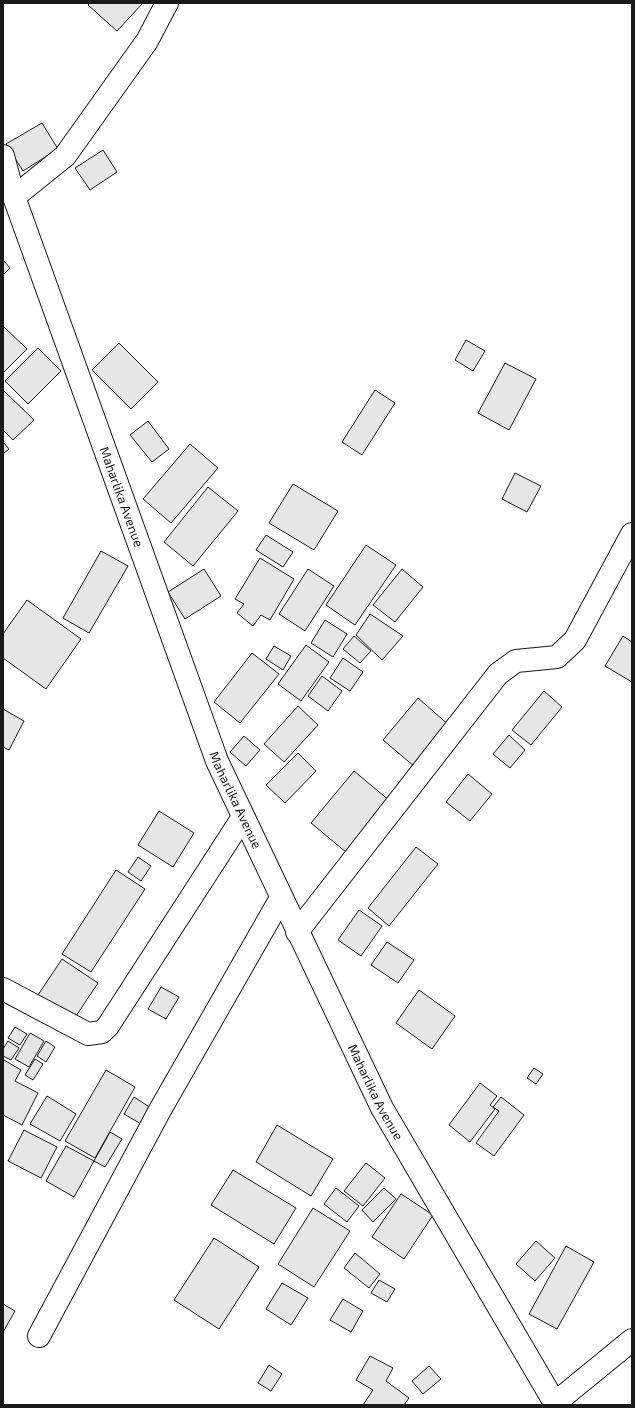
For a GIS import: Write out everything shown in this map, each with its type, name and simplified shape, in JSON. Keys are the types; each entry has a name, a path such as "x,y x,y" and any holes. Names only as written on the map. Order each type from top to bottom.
{"street":[{"path":"14,197 64,156 147,41 167,3"},
{"name":"Maharlika Avenue","path":"3,156 14,197 217,761 382,1108 556,1404"},
{"path":"297,932 498,674 516,661 557,657 575,640 632,534"},
{"path":"3,988 88,1034 102,1032 108,1026 243,817"},
{"path":"39,1336 160,1110 281,898"},
{"path":"556,1404 632,1340"}],"building":[{"path":"90,3 143,3 117,31 88,5"},
{"path":"42,123 58,149 23,171 6,144"},
{"path":"103,150 117,172 90,190 75,168"},
{"path":"3,260 10,268 3,275"},
{"path":"4,327 27,349 3,373 3,328"},
{"path":"466,340 485,351 473,371 455,360"},
{"path":"119,343 158,382 131,409 92,370"},
{"path":"38,348 61,371 28,404 5,381"},
{"path":"505,363 536,379 509,430 478,413"},
{"path":"3,390 34,420 13,440 3,430"},
{"path":"375,390 395,403 362,455 342,442"},
{"path":"148,421 169,449 152,462 130,435"},
{"path":"3,442 9,449 3,454"},
{"path":"190,444 218,468 171,523 143,499"},
{"path":"515,473 541,486 527,512 502,499"},
{"path":"293,484 338,511 314,550 269,523"},
{"path":"208,487 238,511 193,566 164,542"},
{"path":"266,535 293,552 283,567 256,550"},
{"path":"366,545 396,565 355,625 326,605"},
{"path":"101,551 128,566 89,633 63,618"},
{"path":"260,558 294,579 270,620 261,615 253,626 237,613 244,604 235,599"},
{"path":"204,569 221,596 185,619 168,592"},
{"path":"308,569 334,586 305,631 279,614"},
{"path":"402,569 423,587 395,622 373,605"},
{"path":"27,600 81,639 46,689 3,658 3,634"},
{"path":"370,614 403,636 382,660 356,635"},
{"path":"325,620 347,634 333,657 311,643"},
{"path":"354,636 371,651 360,663 343,649"},
{"path":"623,636 632,642 632,682 605,666"},
{"path":"306,645 329,662 301,701 278,684"},
{"path":"274,646 291,656 283,670 266,659"},
{"path":"252,653 279,674 240,723 214,702"},
{"path":"343,658 363,672 350,691 330,678"},
{"path":"322,676 342,691 328,711 308,696"},
{"path":"544,691 562,707 531,745 512,730"},
{"path":"418,698 450,726 415,767 383,740"},
{"path":"298,706 318,725 284,762 264,744"},
{"path":"3,709 24,721 9,750 3,747"},
{"path":"509,735 525,750 510,768 493,754"},
{"path":"244,736 260,750 246,766 230,752"},
{"path":"298,753 316,771 285,803 266,785"},
{"path":"354,771 390,801 347,853 311,823"},
{"path":"468,774 492,794 470,821 446,802"},
{"path":"159,811 194,833 173,867 138,845"},
{"path":"416,847 438,864 389,926 368,908"},
{"path":"138,857 151,866 141,881 128,872"},
{"path":"116,870 145,889 91,972 62,954"},
{"path":"359,910 382,926 361,956 338,940"},
{"path":"387,942 414,960 398,983 371,965"},
{"path":"62,959 98,983 72,1022 36,998"},
{"path":"161,987 179,997 166,1019 148,1009"},
{"path":"419,990 455,1016 432,1049 396,1023"},
{"path":"15,1027 27,1034 20,1045 8,1038"},
{"path":"30,1033 44,1041 29,1067 15,1059"},
{"path":"8,1041 19,1048 11,1060 3,1056 3,1049"},
{"path":"46,1041 55,1047 46,1062 37,1056"},
{"path":"35,1059 43,1064 33,1080 25,1075"},
{"path":"4,1060 21,1070 15,1081 38,1093 22,1125 3,1115"},
{"path":"534,1068 543,1074 536,1084 527,1078"},
{"path":"106,1070 135,1087 95,1158 65,1141"},
{"path":"480,1083 497,1096 490,1105 495,1109 470,1142 449,1125"},
{"path":"47,1096 76,1114 60,1141 30,1124"},
{"path":"134,1097 151,1108 141,1124 124,1114"},
{"path":"501,1097 524,1115 494,1156 476,1143 499,1111 493,1107"},
{"path":"277,1125 333,1159 311,1196 256,1162"},
{"path":"24,1130 57,1147 41,1178 8,1161"},
{"path":"110,1132 122,1139 105,1167 94,1161"},
{"path":"66,1146 94,1161 74,1197 46,1181"},
{"path":"366,1163 385,1178 363,1206 344,1191"},
{"path":"233,1170 296,1208 274,1244 211,1205"},
{"path":"336,1188 359,1206 347,1222 324,1204"},
{"path":"384,1188 396,1199 373,1222 362,1210"},
{"path":"401,1194 433,1215 404,1259 372,1237"},
{"path":"313,1208 350,1231 314,1287 278,1264"},
{"path":"214,1238 259,1267 219,1329 174,1300"},
{"path":"536,1241 555,1258 535,1281 516,1264"},
{"path":"566,1246 594,1262 557,1329 529,1314"},
{"path":"355,1253 380,1274 369,1288 344,1268"},
{"path":"379,1280 395,1289 387,1302 371,1293"},
{"path":"282,1283 308,1298 291,1325 266,1309"},
{"path":"343,1299 363,1311 351,1332 330,1320"},
{"path":"3,1304 15,1311 3,1332"},
{"path":"370,1356 393,1368 386,1381 409,1398 404,1405 363,1405 373,1390 356,1380"},
{"path":"269,1365 282,1374 271,1391 258,1383"},
{"path":"429,1366 441,1379 423,1394 412,1381"}]}
